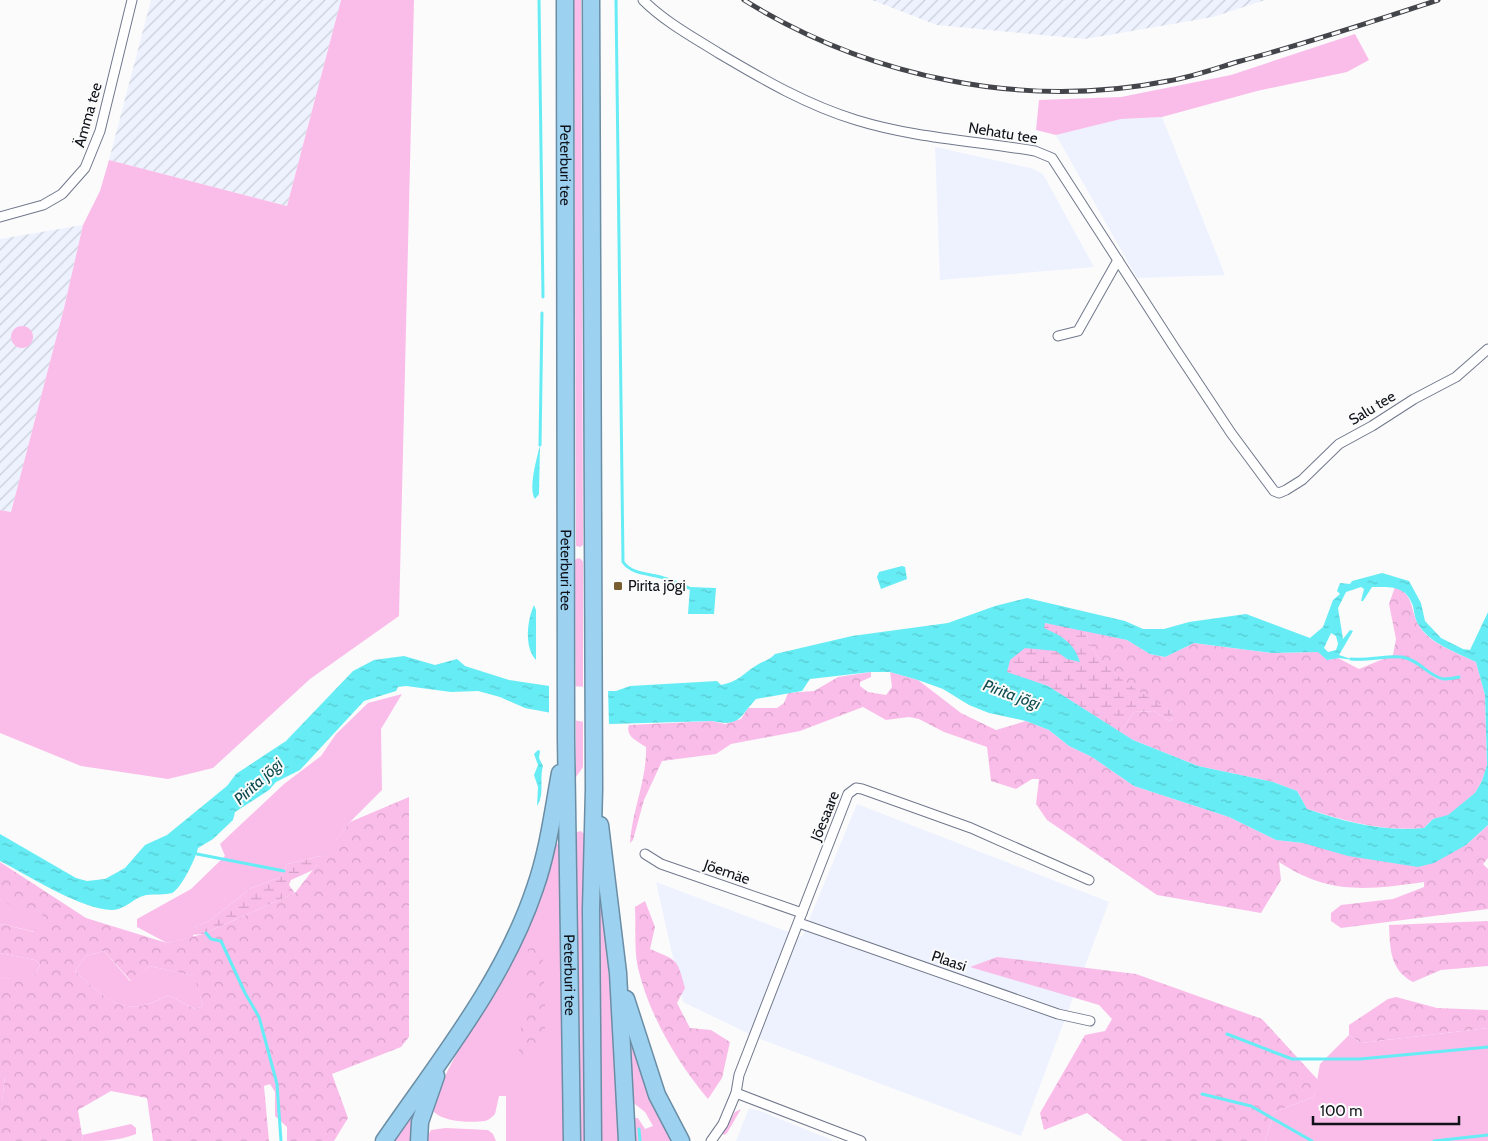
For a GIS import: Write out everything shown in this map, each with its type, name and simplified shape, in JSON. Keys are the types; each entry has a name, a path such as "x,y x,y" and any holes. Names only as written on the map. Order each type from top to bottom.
{"highway":[{"path":"558,0 565,46"},
{"name":"Peterburi tee","path":"565,0 566,739 572,1141"},
{"name":"Peterburi tee","path":"590,0 594,741 591,910 593,1141"},
{"path":"384,1141 448,1049 502,963 520,928 536,887 550,830 566,739"},
{"path":"594,789 606,858 618,973 627,1141"},
{"path":"618,973 657,1095 681,1141"},
{"path":"419,1141 423,1113 448,1049"}],"street":[{"name":"Ämma tee","path":"0,217 44,205 62,194 85,168 100,132 132,0"},
{"name":"Nehatu tee","path":"643,0 662,17 727,58 789,94 818,107 882,127 1044,153 1052,158 1231,433 1274,491"},
{"path":"1058,336 1078,331 1118,260"},
{"name":"Salu tee","path":"1274,491 1280,493 1302,480 1339,444 1372,426 1414,399 1456,377 1488,349"},
{"name":"Jõesaare","path":"711,1141 723,1124 736,1093 739,1075 848,794 856,788 971,828 1090,880"},
{"name":"Jõemäe","path":"645,854 661,864 802,913"},
{"name":"Plaasi","path":"799,923 1058,1014 1090,1021"},
{"path":"736,1093 861,1141"}],"shaded area":[{"path":"151,0 341,0 287,206 109,160"},
{"path":"872,0 1265,0 1213,17 1085,39 937,25"},
{"path":"1162,117 1225,275 1137,278 1056,135 1121,119"},
{"path":"935,147 1031,168 1043,174 1094,267 940,280"},
{"path":"83,225 64,308 11,512 0,510 0,239"},
{"path":"857,804 1109,902 1021,1136 760,1039 683,1002 656,882 802,937"},
{"path":"749,1108 763,1112 834,1141 736,1141"}],"green space":[{"path":"341,0 414,0 399,616 310,679 213,768 168,779 81,766 0,733 0,510 11,512 64,308 83,225 100,191 109,160 287,206"},
{"path":"574,0 581,0 583,545 580,547 576,546"},
{"path":"1355,34 1369,60 1347,72 1257,91 1162,117 1121,119 1056,135 1036,130 1039,100 1121,97 1231,75"},
{"path":"22,326 30,329 33,337 30,345 22,348 14,345 11,337 14,329"},
{"path":"578,558 583,562 583,767 576,777 575,560"},
{"path":"1395,587 1409,598 1418,624 1429,637 1444,647 1476,662 1485,695 1487,765 1482,781 1475,793 1448,816 1433,819 1424,828 1379,827 1307,809 1297,791 1273,782 1198,766 1133,740 1120,732 1134,712 1154,711 1171,722 1173,712 1134,688 1108,668 1097,656 1086,630 1127,640 1150,654 1165,657 1194,643 1272,653 1319,652 1327,660 1338,658 1359,669 1393,655 1396,639 1389,604"},
{"path":"1045,623 1086,630 1097,656 1120,678 1173,712 1171,722 1154,711 1134,712 1120,732 1048,686 1007,673 972,627"},
{"path":"871,672 871,677 860,682 860,686 868,692 886,695 892,687 890,672 918,680 961,713 996,730 1026,721 1049,730 1069,746 1092,757 1134,786 1229,817 1276,840 1303,843 1466,845 1488,825 1488,858 1483,864 1488,869 1488,909 1341,928 1331,921 1331,913 1341,905 1393,899 1424,887 1424,882 1366,888 1332,885 1297,873 1279,862 1281,880 1261,913 1157,895 1047,820 1036,804 1039,779 1032,779 1016,789 991,781 987,747 944,732 919,719 909,717 886,720 863,707 800,731 731,744 716,754 662,761 644,800 633,840 630,843 633,819 646,759 646,747 630,735 629,725 712,721 725,724 741,719 748,708 777,708 784,703 788,693 814,691 838,677"},
{"path":"402,694 381,729 382,790 350,822 325,855 287,864 281,877 251,888 209,921 194,927 193,937 167,943 137,927 137,919 191,889 225,856 220,844 284,784 321,756 336,734 368,703"},
{"path":"409,797 409,1037 401,1047 332,1074 348,1118 334,1141 287,1141 287,1127 275,1116 275,1092 270,1084 264,1086 269,1141 153,1141 147,1098 111,1091 78,1110 83,1141 0,1141 0,1103 2,1102 5,1077 0,1074 0,978 24,979 36,974 40,964 35,960 0,953 0,926 2,924 34,932 43,916 36,909 25,914 0,899 0,862 86,918 167,943 203,934 295,893 350,822","holes":["104,951 131,981 149,966 194,976 203,1006 195,1009 168,995 140,1006 128,1006 117,1003 107,998 75,971 86,956"]},
{"path":"581,831 584,834 587,1141 579,1141 575,837 577,832"},
{"path":"556,841 561,850 564,1141 506,1141 506,1096 499,1096 495,1114 485,1121 465,1122 451,1120 434,1112 444,1078 454,1058 504,976 527,931 538,902"},
{"path":"325,855 313,870 291,880 289,885 295,893 203,934 191,935 194,927 209,921 251,888 281,877 287,864"},
{"path":"0,899 36,909 44,916 35,932 2,924 0,926"},
{"path":"603,899 621,1141 601,1141 599,912 600,900"},
{"path":"645,901 655,927 650,949 671,959 678,966 685,988 677,1003 690,1028 711,1030 730,1042 722,1078 708,1099 675,1054 649,1003 643,986 636,954 635,907"},
{"path":"1488,921 1488,966 1441,970 1413,982 1405,977 1396,965 1391,950 1389,925"},
{"path":"542,945 545,1040 533,1060 518,1060 528,949"},
{"path":"104,951 130,981 149,966 195,976 203,1006 195,1009 168,995 140,1006 128,1006 107,998 75,971 86,956"},
{"path":"0,953 35,960 40,964 36,974 24,980 0,978"},
{"path":"997,957 1136,974 1262,1019 1318,1080 1314,1097 1274,1112 1265,1141 1123,1141 1087,1113 1044,1130 1040,1113 1085,1035 1105,1031 1112,1019 1099,1005 970,967"},
{"path":"1396,997 1437,1008 1488,1010 1488,1028 1361,1043 1349,1035 1349,1025 1388,999"},
{"path":"625,1014 675,1141 632,1141 631,1118 638,1118 645,1129 653,1126 645,1112 631,1101"},
{"path":"1488,1028 1488,1141 1265,1141 1274,1112 1314,1097 1320,1064 1349,1035 1361,1043"},
{"path":"0,1074 5,1076 2,1103 0,1103"},
{"path":"421,1096 412,1141 391,1141"},
{"path":"741,1109 724,1135 722,1133 735,1112"},
{"path":"131,1124 136,1128 136,1134 104,1141 83,1141 82,1135"},
{"path":"446,1128 488,1130 493,1134 496,1141 425,1141 431,1130"}],"water":[{"path":"540,445 539,494 535,499 532,488"},
{"path":"902,566 905,567 907,579 881,589 877,577 879,572"},
{"path":"1382,573 1409,581 1421,603 1425,621 1441,638 1463,649 1470,650 1488,612 1488,825 1466,845 1434,863 1418,867 1348,856 1303,843 1276,840 1229,817 1134,786 1092,757 1069,746 1049,730 1026,721 989,713 969,705 943,689 890,672 871,672 810,679 802,691 756,699 739,719 729,723 712,721 610,724 525,708 500,697 478,691 451,692 406,686 398,687 396,691 364,701 300,770 276,782 269,790 235,812 233,820 213,839 198,848 184,880 172,893 146,895 117,909 99,908 55,891 0,861 0,834 76,878 87,881 105,879 125,868 145,845 167,835 227,786 236,774 286,741 353,671 374,660 404,656 435,665 457,659 465,666 509,680 583,691 616,691 630,686 717,681 721,685 736,679 775,654 852,636 948,623 995,606 1027,598 1125,621 1143,629 1164,629 1189,622 1246,614 1310,638 1323,627 1333,600 1340,594 1337,591 1340,583 1350,584 1352,581","holes":["1361,587 1364,589 1361,601 1363,601 1372,587 1397,589 1406,594 1413,606 1417,622 1429,637 1444,647 1476,662 1485,695 1487,765 1482,781 1475,793 1448,815 1433,819 1424,828 1393,829 1364,825 1307,809 1297,791 1273,782 1198,766 1133,740 1048,686 1007,672 1010,660 1025,648 1056,651 1067,659 1080,662 1071,645 1062,637 1044,628 1045,623 1127,640 1150,654 1165,657 1194,643 1272,653 1318,652 1327,660 1339,658 1354,660 1339,655 1353,631 1350,630 1343,639 1338,608 1346,592","1331,633 1336,636 1338,644 1336,650 1328,652 1324,648"]},
{"path":"690,587 716,588 714,614 688,614"},
{"path":"534,605 536,610 536,660 532,655 528,641 528,626"},
{"path":"538,750 540,751 539,758 543,766 541,797 537,806 538,787 534,775 538,765 534,754"}],"pier":[{"path":"549,685 608,688 609,726 549,716"}],"waterway":[{"path":"539,0 543,297"},
{"path":"616,0 623,562 632,570 662,577 689,588"},
{"path":"540,445 542,313"},
{"path":"1351,659 1402,657 1414,661 1439,678 1459,677"},
{"path":"197,854 284,871"},
{"path":"206,933 211,939 221,941 245,993 259,1017 277,1084 281,1141"},
{"path":"1227,1034 1292,1059 1360,1059 1488,1047"},
{"path":"1202,1094 1251,1106 1312,1141"},
{"path":"639,1129 640,1141"},
{"path":"1434,1141 1488,1135"}],"railway":[{"path":"744,0 792,27 842,49 894,67 948,80 1003,88 1058,91 1113,89 1185,77 1313,40 1438,0"}],"place":[{"name":"Pirita jõgi","path":"618,586"}]}
